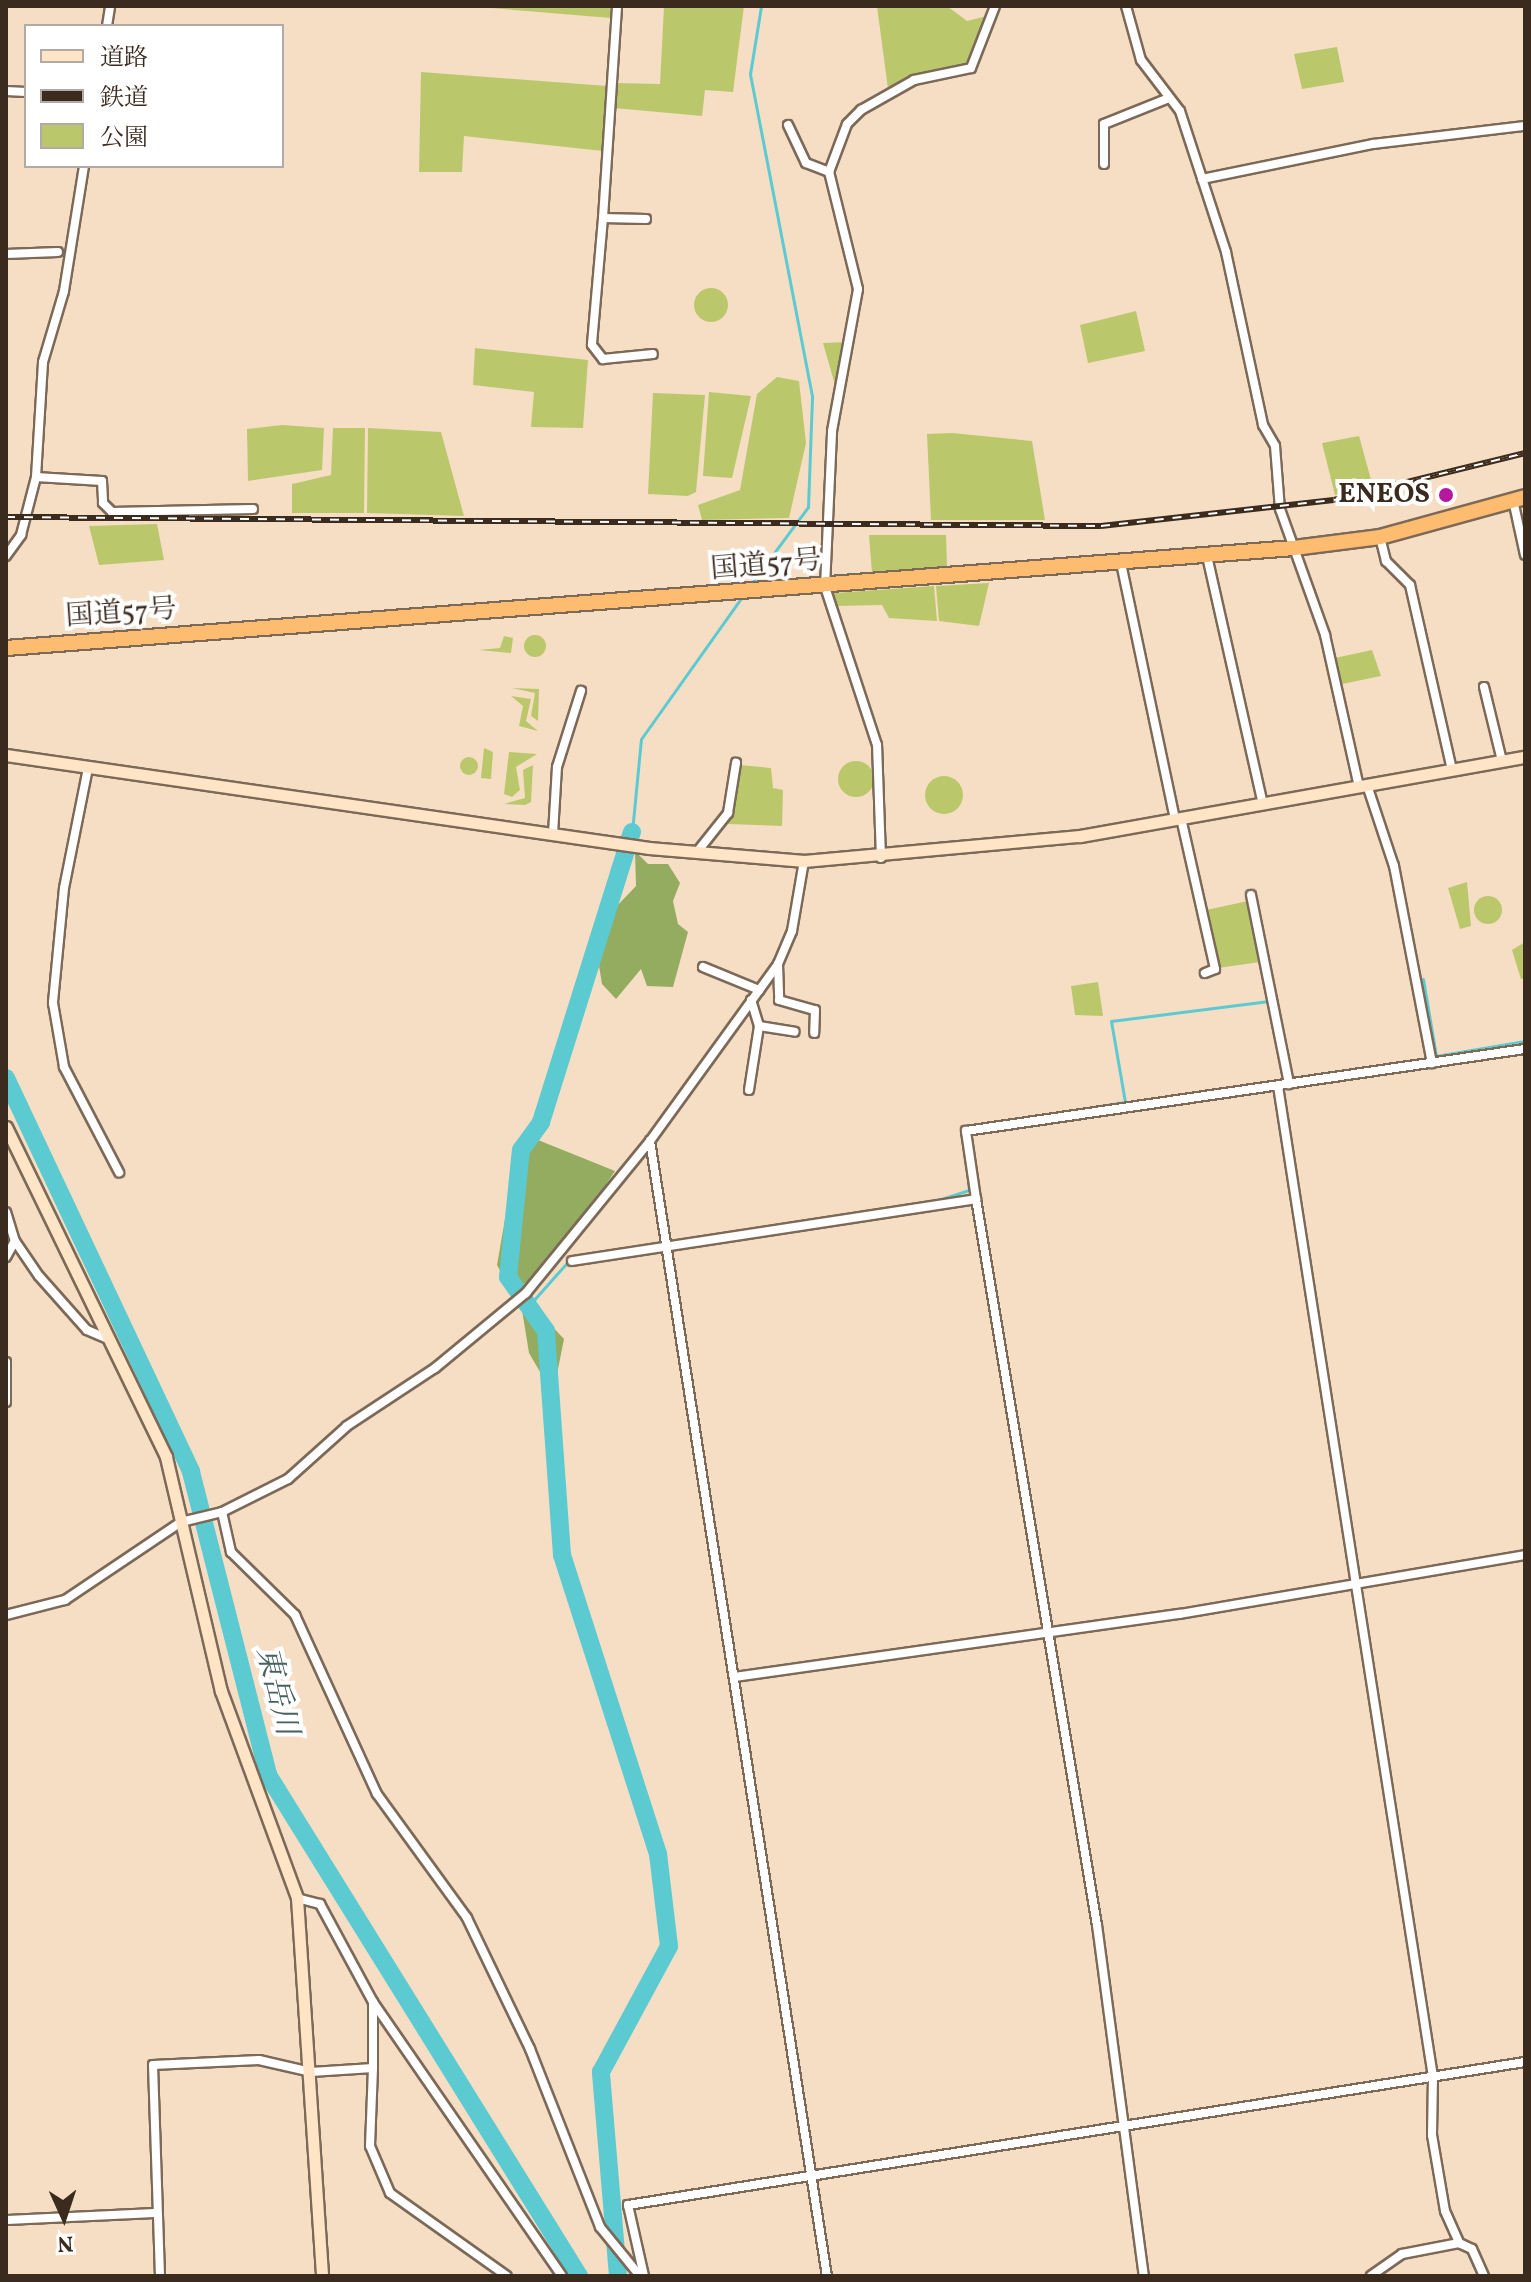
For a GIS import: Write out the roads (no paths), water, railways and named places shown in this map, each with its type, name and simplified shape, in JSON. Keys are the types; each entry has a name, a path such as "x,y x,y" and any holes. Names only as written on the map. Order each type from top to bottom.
{"highway":[{"name":"国道57号","path":"12,648 720,596 1294,548 1380,537 1519,498"}],"street":[{"path":"617,6 592,352 603,359 653,354"},
{"path":"881,859 877,745 825,587 832,431 858,289 829,172 847,124 861,110 914,80 971,68 995,6"},
{"path":"1126,6 1141,60 1180,111 1202,179 1275,446 1280,509 1325,635 1363,786 1394,866 1432,1063"},
{"path":"1104,164 1104,124 1169,98"},
{"path":"788,125 806,163 829,172"},
{"path":"1202,179 1373,144 1525,126"},
{"path":"6,556 21,535 36,477 43,362 64,291 84,168"},
{"path":"603,218 646,219"},
{"path":"6,254 58,252"},
{"path":"36,477 102,481 103,503 112,512 253,509"},
{"path":"1519,498 1525,555"},
{"path":"1380,537 1386,561 1410,585 1452,770"},
{"path":"1207,556 1263,804"},
{"path":"1121,563 1215,969 1205,973"},
{"path":"1484,687 1502,761"},
{"path":"553,834 557,767 581,691"},
{"path":"6,755 553,834 697,852 804,861 881,859 1178,818 1525,757"},
{"path":"697,852 728,813 736,763"},
{"path":"88,768 64,888 53,1003 64,1067 119,1172"},
{"path":"6,1615 65,1600 181,1522 222,1512 288,1479 347,1426 435,1368 526,1293 650,1141 778,964 792,931 804,861"},
{"path":"1251,895 1289,1084"},
{"path":"778,964 779,1000 815,1010 814,1033"},
{"path":"703,967 759,990"},
{"path":"749,1090 759,1026 751,1000"},
{"path":"759,1026 795,1032"},
{"path":"1144,2276 1097,1925 1044,1632 966,1131 1525,1049"},
{"path":"1278,1086 1433,2077 1432,2135 1445,2211 1459,2243"},
{"path":"7,1134 166,1457 236,1740 297,1898 311,2072 322,2276"},
{"path":"650,1141 827,2276"},
{"path":"572,1261 667,1249 976,1199"},
{"path":"6,1212 15,1241 76,1319 106,1338"},
{"path":"6,1257 15,1241"},
{"path":"6,1362 6,1402"},
{"path":"222,1512 231,1552 295,1615 314,1650 377,1794 467,1918 530,2049 600,2227 630,2255 642,2276"},
{"path":"735,1677 1044,1632 1525,1555"},
{"path":"297,1898 320,1904 373,2002 562,2276"},
{"path":"373,2002 370,2146 390,2193 507,2276"},
{"path":"160,2276 153,2065 259,2060 311,2072 373,2068"},
{"path":"642,2276 628,2205 813,2173 1525,2062"},
{"path":"6,2220 156,2213"},
{"path":"1371,2276 1402,2254 1459,2243 1472,2249 1484,2276"}],"waterway":[{"path":"751,584 808,507 812,396 750,74 761,6"},
{"path":"632,832 641,739 742,597"},
{"path":"618,2276 601,2072 669,1946 658,1854 562,1555 546,1331 508,1277 521,1150 541,1122 632,832"},
{"path":"1423,979 1436,1056 1525,1041"},
{"path":"935,1201 969,1190 963,1128 1125,1102 1111,1021 1269,1001"},
{"name":"東岳川","path":"6,1078 191,1472 268,1775 579,2276"},
{"path":"532,1302 572,1257"}],"railway":[{"path":"6,517 1101,526 1334,500 1525,453"}],"place":[{"name":"ENEOS","path":"1446,495"}]}
